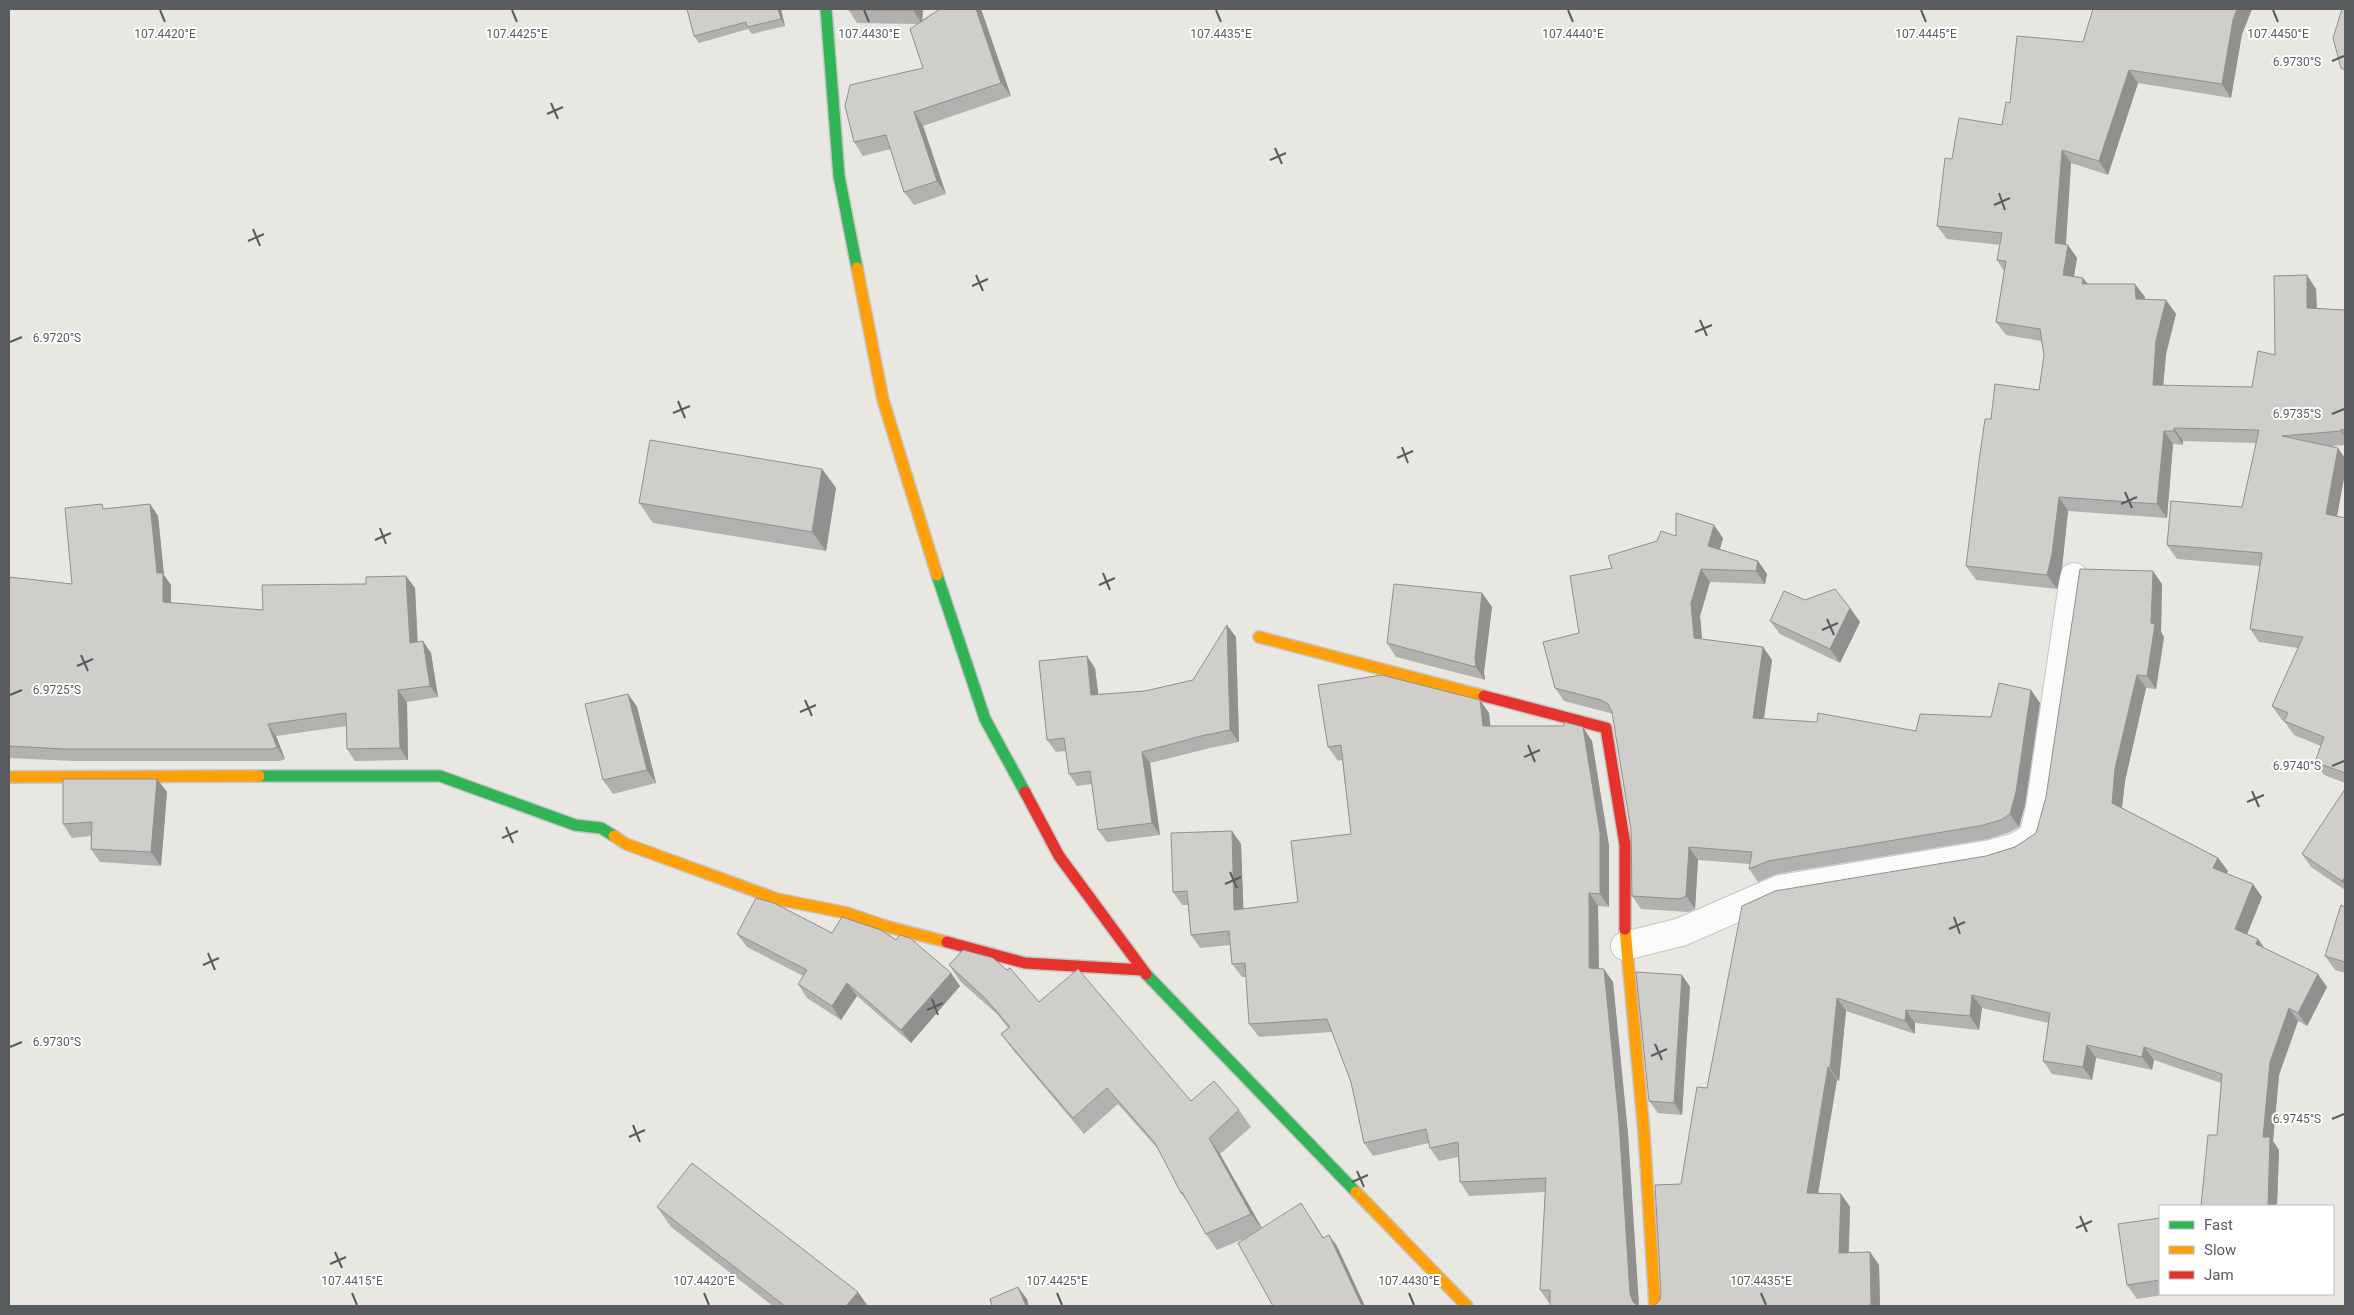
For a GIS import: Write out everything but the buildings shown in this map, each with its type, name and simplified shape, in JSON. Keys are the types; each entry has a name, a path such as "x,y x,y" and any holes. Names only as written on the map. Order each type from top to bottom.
{"street":[{"path":"826,9 839,176 883,400 954,628 985,719 1058,856 1142,970 1467,1306"},
{"path":"1625,946 1681,932 1780,889 1991,854 2016,847 2033,837 2040,808 2074,577"},
{"path":"1259,637 1606,728 1625,845 1625,946 1644,1133 1655,1306"},
{"path":"9,777 440,776 575,825 602,828 626,844 777,899 847,913 885,926 1025,963 1142,970"}],"traffic: fast":[{"path":"826,9 839,176 857,268"},
{"path":"937,575 985,719 1025,792"},
{"path":"259,776 440,776 575,825 601,828 614,836"},
{"path":"1146,974 1356,1192"}],"traffic: slow":[{"path":"857,268 883,400 937,575"},
{"path":"1259,637 1484,696"},
{"path":"9,777 259,776"},
{"path":"614,836 626,844 777,899 847,913 885,926 947,942"},
{"path":"1625,929 1644,1133 1655,1306"},
{"path":"1356,1192 1467,1306"}],"traffic: jam":[{"path":"1484,696 1606,728 1625,845 1625,929"},
{"path":"1025,792 1059,856 1146,974"},
{"path":"947,942 1025,963 1142,970"}]}
